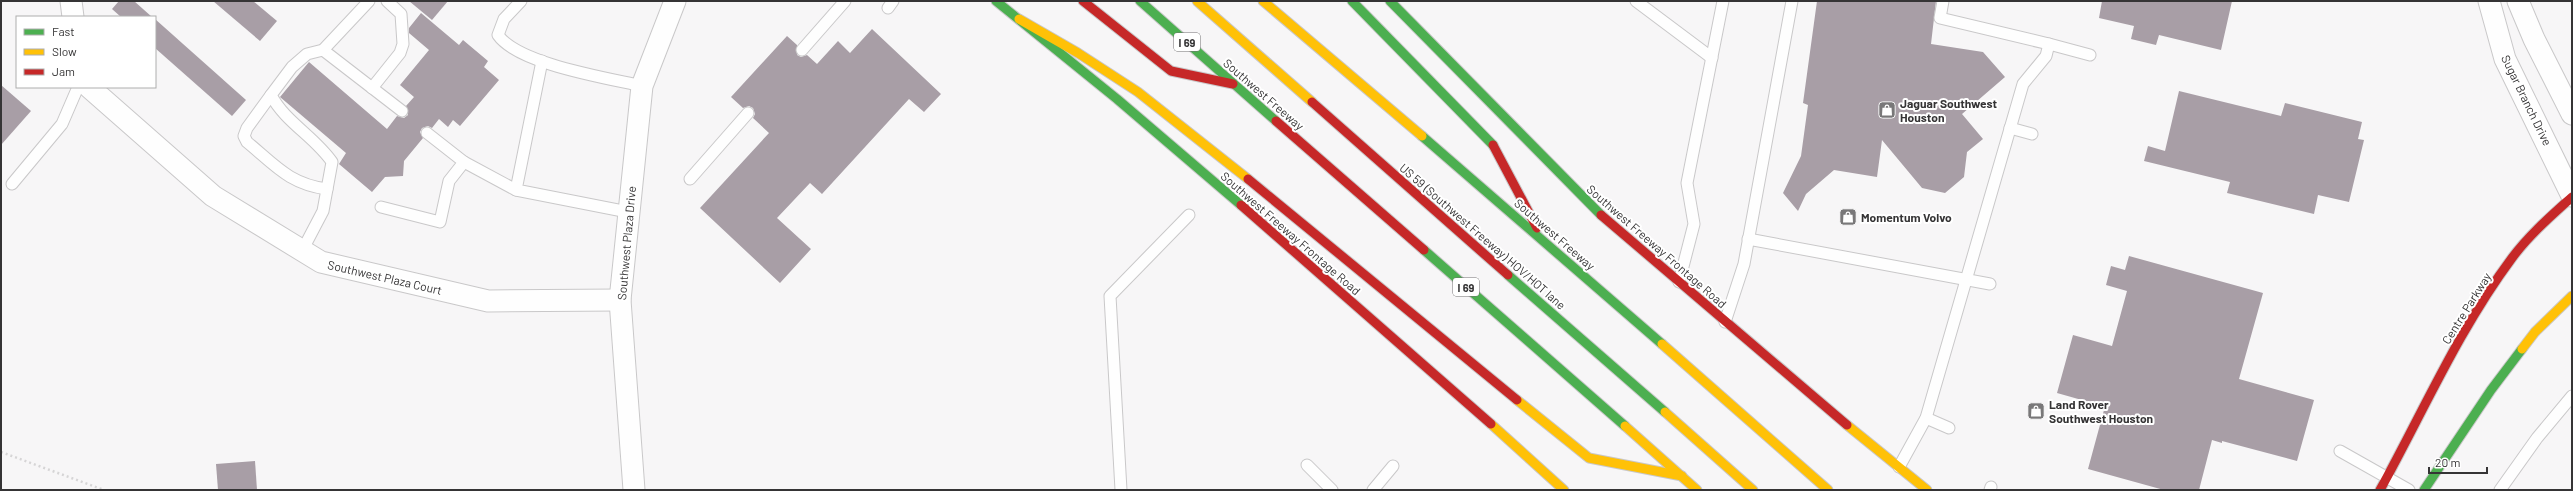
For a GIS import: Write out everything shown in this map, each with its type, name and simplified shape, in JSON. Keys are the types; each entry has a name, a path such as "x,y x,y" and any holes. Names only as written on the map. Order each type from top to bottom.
{"main road":[{"name":"Southwest Freeway Frontage Road","path":"996,1 1019,18 1117,99 1406,348 1564,490"},
{"path":"1083,1 1171,71 1234,84"},
{"name":"Southwest Freeway","path":"1140,1 1697,490"},
{"name":"US 59 (Southwest Freeway) HOV/HOT lane","path":"1197,1 1753,490"},
{"name":"Southwest Freeway","path":"1263,1 1542,238 1828,490"},
{"path":"1352,1 1492,143 1542,238"},
{"name":"Southwest Freeway Frontage Road","path":"1390,1 1596,211 1725,322 1927,490"},
{"path":"1019,18 1078,52 1150,101 1202,141 1441,340 1589,458 1682,476"},
{"name":"Centre Parkway","path":"2380,490 2427,404 2460,336 2513,257 2547,220 2572,197"},
{"path":"2424,490 2491,390 2535,332 2572,296"}],"street":[{"path":"71,1 73,16"},
{"name":"Southwest Plaza Drive","path":"634,490 620,300 642,86 675,1"},
{"name":"Sugar Branch Drive","path":"2489,1 2505,59 2572,197"},
{"path":"2518,1 2534,39 2572,114"},
{"name":"Southwest Plaza Court","path":"90,88 213,196 320,262 488,301 620,300"}],"lane":[{"path":"327,189 308,187 288,177 247,142 244,136 247,128 292,67 307,54 322,50 369,1"},
{"path":"372,88 400,53 403,44 401,14 387,1"},
{"path":"520,1 504,19 498,35 504,44 542,61 642,86"},
{"path":"802,50 845,1"},
{"path":"1636,1 1712,58"},
{"path":"1679,282 1694,224 1687,183 1723,1"},
{"path":"1725,322 1744,264 1792,1"},
{"path":"1943,1 1940,18 2090,55"},
{"path":"1898,467 1926,418 2023,84 2046,56 2049,44"},
{"path":"322,50 402,111"},
{"path":"516,190 542,61"},
{"path":"12,184 62,124 78,88"},
{"path":"271,95 278,107 324,150 332,162 323,211 302,251"},
{"path":"690,179 748,113"},
{"path":"2010,128 2032,134"},
{"path":"427,133 464,162 516,190 628,212"},
{"path":"381,208 440,222 449,181 464,162"},
{"path":"1121,490 1110,296 1189,215"},
{"path":"1748,239 1990,284"},
{"path":"2500,490 2538,438 2572,396"},
{"path":"1926,418 1949,428"},
{"path":"2340,452 2408,490"},
{"path":"1307,465 1332,490"},
{"path":"1373,490 1394,466"}],"path":[{"path":"1,452 104,490"}],"building":[{"path":"119,1 134,1 151,16 120,16 112,9"},
{"path":"213,1 253,1 277,21 260,41"},
{"path":"409,1 448,1 432,20"},
{"name":"Jaguar Southwest Houston","path":"1817,1 1936,1 1931,44 1983,52 2005,77 1962,114 1983,139 1967,152 1964,177 1945,193 1922,188 1882,140 1877,177 1834,170 1806,194 1798,211 1783,193 1801,156 1808,105 1803,103"},
{"path":"2102,1 2232,1 2221,50 2159,35 2156,45 2131,39 2134,26 2099,18"},
{"path":"421,13 459,45 463,40 488,61 484,67 499,80 460,126 453,120 448,127 439,119 432,128 428,126 422,128 420,132 423,138 404,161 403,176 385,177 372,192 339,164 346,153 280,97 309,62 387,129 397,116 404,118 408,115 406,106 414,97 400,85 429,50 409,33 409,28"},
{"path":"156,20 246,100 232,116 156,49"},
{"path":"872,29 941,94 924,112 909,99 822,194 810,183 777,218 811,249 780,283 700,208 769,133 753,118 755,114 753,108 749,106 743,108 731,97 787,36 797,45 797,55 801,57 807,55 817,64 838,41 850,53"},
{"path":"1,85 31,111 1,145"},
{"path":"2179,91 2281,116 2285,103 2362,122 2358,139 2364,140 2349,202 2318,195 2314,214 2227,193 2230,182 2144,161 2148,146 2165,151"},
{"path":"2129,256 2263,293 2239,379 2314,400 2297,461 2222,441 2222,443 2212,440 2199,490 2164,490 2088,469 2104,410 2095,408 2096,404 2057,393 2073,335 2112,346 2127,291 2106,285 2111,266 2125,270"},
{"path":"255,461 257,490 218,490 216,464"}],"traffic: fast":[{"path":"996,1 1117,99 1241,205"},
{"path":"1140,1 1276,121"},
{"path":"1352,1 1493,145"},
{"path":"1390,1 1601,215"},
{"path":"1422,136 1662,344"},
{"path":"1424,250 1625,426"},
{"path":"1508,275 1665,412"},
{"path":"2424,490 2491,390 2522,349"}],"traffic: slow":[{"path":"1197,1 1312,102"},
{"path":"1263,1 1422,136"},
{"path":"1019,19 1078,53 1138,92 1248,179"},
{"path":"2522,349 2535,332 2572,296"},
{"path":"1662,344 1828,490"},
{"path":"1517,400 1589,458 1682,476"},
{"path":"1665,412 1753,490"},
{"path":"1491,424 1564,490"},
{"path":"1847,425 1927,490"},
{"path":"1625,426 1697,490"}],"traffic: jam":[{"path":"1083,1 1171,71 1233,84"},
{"path":"1312,102 1508,275"},
{"path":"1276,121 1424,250"},
{"path":"1493,145 1537,228"},
{"path":"1248,179 1517,400"},
{"path":"2380,490 2442,371 2475,313 2493,285 2526,241 2572,197"},
{"path":"1241,205 1491,424"},
{"path":"1601,215 1847,425"}],"place":[{"name":"Jaguar Southwest Houston","path":"1887,110"},
{"name":"Momentum Volvo","path":"1848,217"},
{"name":"Land Rover Southwest Houston","path":"2036,411"}]}
